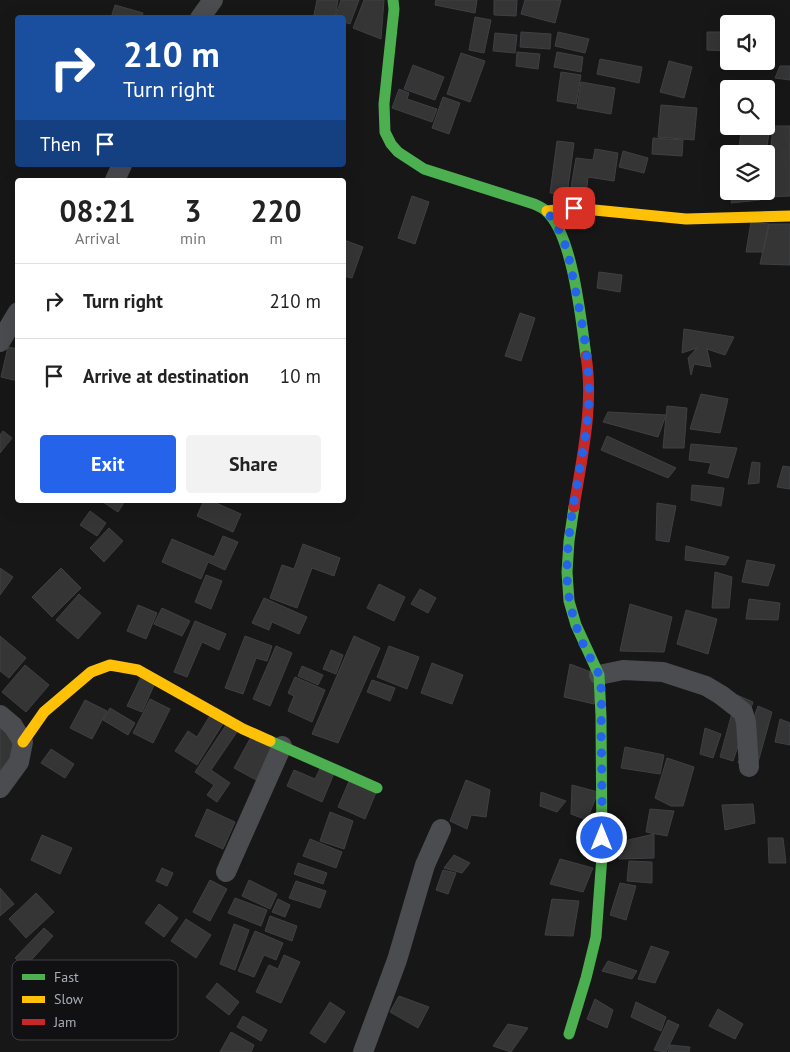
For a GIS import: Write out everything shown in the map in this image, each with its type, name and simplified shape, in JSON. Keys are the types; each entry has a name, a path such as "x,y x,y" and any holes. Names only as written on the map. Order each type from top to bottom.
{"street":[{"path":"202,15 213,0"},
{"path":"393,0 391,52 384,104 385,132 391,144 398,152 424,169 534,204 547,212 557,224 567,249 577,295 588,368 589,396 587,422 569,541 567,572 569,601 576,625 584,647 599,675 602,856 596,937 569,1034"},
{"path":"547,212 574,208 686,218 790,216"},
{"path":"0,342 15,317"},
{"path":"0,788 19,762 23,742 44,712 91,672 110,665 138,670 243,729 377,788"},
{"path":"599,675 624,670 663,672 706,686 721,694 743,712 746,722 749,768"},
{"path":"0,715 13,726 23,742"},
{"path":"226,872 282,746"},
{"path":"363,1052 397,960 425,865 441,829"}],"building":[{"path":"317,0 338,0 336,15 314,15"},
{"path":"341,0 359,0 350,24 346,23 346,15 336,15"},
{"path":"364,0 384,0 381,39 353,28"},
{"path":"436,0 477,0 475,13 435,5"},
{"path":"494,0 517,0 516,16 494,15"},
{"path":"525,0 561,0 555,23 521,14"},
{"path":"115,5 143,13 142,15 112,15"},
{"path":"475,17 491,20 484,53 469,50"},
{"path":"521,32 551,34 550,49 520,47"},
{"path":"558,32 589,39 585,53 555,46"},
{"path":"707,32 720,32 720,51 707,50"},
{"path":"495,33 517,35 515,53 493,51"},
{"path":"517,52 540,54 538,69 516,66"},
{"path":"557,52 583,57 581,72 554,67"},
{"path":"461,53 485,61 470,102 447,94"},
{"path":"600,59 642,67 639,83 597,74"},
{"path":"669,61 692,67 684,98 660,92"},
{"path":"413,65 444,77 435,100 404,89"},
{"path":"780,66 790,66 790,80 775,78"},
{"path":"561,72 581,75 576,104 557,101"},
{"path":"581,82 615,88 611,114 577,108"},
{"path":"399,89 409,93 407,99 437,109 432,122 392,108"},
{"path":"443,97 460,103 449,134 432,128"},
{"path":"661,105 697,108 694,140 658,137"},
{"path":"775,126 790,126 790,196 775,197 775,145 771,145 772,135 775,135"},
{"path":"741,135 769,135 767,145 739,145"},
{"path":"653,138 683,140 682,156 652,154"},
{"path":"557,141 574,143 567,195 550,193"},
{"path":"595,149 618,153 614,181 588,177 586,195 570,193 576,158 593,160"},
{"path":"623,151 648,158 644,173 619,167"},
{"path":"412,196 429,202 415,244 398,238"},
{"path":"732,200 760,200 731,203"},
{"path":"751,222 769,224 763,252 746,252"},
{"path":"769,224 790,224 790,265 760,264"},
{"path":"346,241 363,247 352,278 346,276"},
{"path":"599,272 622,275 620,292 597,288"},
{"path":"520,313 535,318 521,361 505,356"},
{"path":"684,329 734,337 725,355 707,349 711,367 694,364 691,375 688,358 697,348 682,353"},
{"path":"8,347 15,348 15,380 1,377"},
{"path":"701,394 728,399 720,433 690,429"},
{"path":"667,406 687,408 684,448 663,448"},
{"path":"608,412 666,415 658,437 603,422"},
{"path":"3,431 12,438 0,453 0,435"},
{"path":"607,436 676,468 668,478 601,450"},
{"path":"691,444 737,448 728,478 708,473 711,463 689,460"},
{"path":"752,462 760,463 759,483 748,484"},
{"path":"783,466 790,467 790,489 777,487"},
{"path":"692,485 724,488 721,506 691,500"},
{"path":"104,503 124,503 118,512"},
{"path":"203,503 216,503 241,514 233,532 197,516"},
{"path":"657,503 676,506 669,542 656,540"},
{"path":"90,511 106,523 97,536 80,525"},
{"path":"109,528 123,541 104,562 90,548"},
{"path":"223,536 238,542 225,570 208,562 201,579 162,562 172,539 214,557"},
{"path":"303,544 340,558 334,576 312,568 297,608 270,598 282,565 294,569"},
{"path":"686,546 729,557 725,565 685,560"},
{"path":"747,560 775,565 768,586 742,582"},
{"path":"0,568 13,577 0,595"},
{"path":"61,568 81,588 52,617 32,597"},
{"path":"715,572 732,577 729,608 712,608"},
{"path":"206,575 222,581 211,609 195,602"},
{"path":"379,584 405,597 394,621 367,608"},
{"path":"420,589 436,598 428,613 411,604"},
{"path":"79,594 101,613 78,639 56,620"},
{"path":"264,598 307,617 299,634 272,622 269,630 252,623"},
{"path":"749,599 780,603 778,620 746,619"},
{"path":"630,604 672,617 664,652 620,651"},
{"path":"138,605 157,613 146,639 127,631"},
{"path":"162,608 190,621 182,636 154,624"},
{"path":"686,610 717,619 708,654 677,644"},
{"path":"195,621 226,634 219,650 202,642 187,677 174,672"},
{"path":"0,636 26,658 9,678 0,671"},
{"path":"245,636 272,646 267,661 256,658 243,694 225,688"},
{"path":"354,636 380,648 338,743 312,734"},
{"path":"276,646 292,653 270,706 253,699"},
{"path":"389,646 419,657 407,689 377,677"},
{"path":"331,650 343,655 336,674 323,669"},
{"path":"432,663 463,675 452,704 421,693"},
{"path":"570,664 599,675 594,704 564,697"},
{"path":"25,665 49,685 26,712 2,692"},
{"path":"302,666 323,675 318,685 298,676"},
{"path":"141,677 155,683 142,712 127,706"},
{"path":"295,677 325,690 312,722 288,711 294,696 288,693"},
{"path":"372,680 395,688 390,701 367,692"},
{"path":"737,695 753,702 733,761 720,757"},
{"path":"150,699 170,709 153,743 133,733"},
{"path":"85,700 107,711 92,739 70,728"},
{"path":"758,706 772,712 757,766 738,763"},
{"path":"110,708 135,723 128,735 103,720"},
{"path":"211,714 224,722 197,765 175,751 188,731 197,737"},
{"path":"780,719 790,723 790,745 775,742"},
{"path":"228,722 239,729 211,770 230,783 217,802 207,795 214,785 195,772"},
{"path":"0,728 21,744 0,771"},
{"path":"705,728 721,734 713,758 700,754"},
{"path":"251,737 275,750 258,781 234,768"},
{"path":"625,747 664,755 660,774 621,768"},
{"path":"51,749 74,764 65,778 41,763"},
{"path":"667,758 694,767 683,806 671,806 655,798"},
{"path":"322,765 335,771 322,802 287,786 294,770 315,779"},
{"path":"350,779 377,790 365,819 338,807"},
{"path":"466,780 490,790 486,817 471,815 467,829 450,821"},
{"path":"572,785 598,792 587,820 571,814"},
{"path":"541,792 566,801 557,812 540,806"},
{"path":"753,804 755,823 725,830 722,805"},
{"path":"207,809 235,822 223,849 195,836"},
{"path":"650,809 674,811 667,836 646,832"},
{"path":"330,812 353,821 344,849 320,841"},
{"path":"654,834 654,858 619,859 620,842"},
{"path":"42,835 72,848 60,874 31,860"},
{"path":"768,838 783,838 786,863 769,863"},
{"path":"310,839 342,852 336,868 303,856"},
{"path":"454,855 470,863 462,873 444,868"},
{"path":"560,859 593,868 583,892 550,884"},
{"path":"629,861 652,862 652,883 627,881"},
{"path":"298,863 327,873 323,884 294,874"},
{"path":"162,868 173,873 167,886 156,881"},
{"path":"443,870 456,873 448,894 436,890"},
{"path":"210,880 227,889 210,921 193,912"},
{"path":"249,880 277,894 270,909 242,896"},
{"path":"296,881 326,891 320,908 289,898"},
{"path":"620,883 636,886 626,920 610,915"},
{"path":"0,888 14,904 0,916"},
{"path":"36,893 54,912 26,938 9,919"},
{"path":"235,898 267,910 261,926 228,913"},
{"path":"278,899 290,905 285,917 272,912"},
{"path":"552,899 579,901 573,936 545,935"},
{"path":"159,904 178,918 164,937 145,923"},
{"path":"270,916 297,926 292,941 265,931"},
{"path":"186,919 211,935 196,958 171,941"},
{"path":"234,924 249,930 235,970 220,964"},
{"path":"44,928 53,936 31,960 17,960 15,958"},
{"path":"255,931 283,943 276,960 264,955 254,977 238,971"},
{"path":"651,946 669,952 655,983 638,979"},
{"path":"284,955 300,962 281,1003 256,992 269,965 278,969"},
{"path":"608,961 637,971 632,979 602,971"},
{"path":"217,983 239,1002 229,1015 206,997"},
{"path":"399,996 429,1007 418,1028 390,1012"},
{"path":"595,999 613,1010 607,1028 587,1019"},
{"path":"330,1002 345,1012 325,1043 310,1033"},
{"path":"636,1002 666,1017 661,1031 631,1017"},
{"path":"718,1009 743,1024 735,1039 709,1026"},
{"path":"243,1016 267,1030 261,1041 237,1027"},
{"path":"668,1020 679,1025 666,1052 654,1050"},
{"path":"508,1024 528,1028 511,1052 493,1046"},
{"path":"231,1032 254,1045 251,1052 220,1052"},
{"path":"670,1045 690,1047 689,1052 668,1052"}],"traffic: fast":[{"path":"393,0 394,9 384,104 385,132 391,144 398,152 424,169 534,204 546,211 556,224 569,259 578,301 586,356"},
{"path":"569,1034 596,937 602,856 599,675 576,625 569,601 567,572 574,507"},
{"path":"270,741 377,788"}],"traffic: slow":[{"path":"547,211 574,208 686,219 790,216"},
{"path":"23,742 44,712 91,672 110,665 138,670 243,729 270,741"}],"traffic: jam":[{"path":"574,507 588,413 589,394 586,356"}],"route":[{"path":"574,208 555,209 547,212 557,224 567,249 577,295 588,368 589,396 587,422 569,541 567,572 569,601 576,625 584,647 599,675 602,838"}]}
